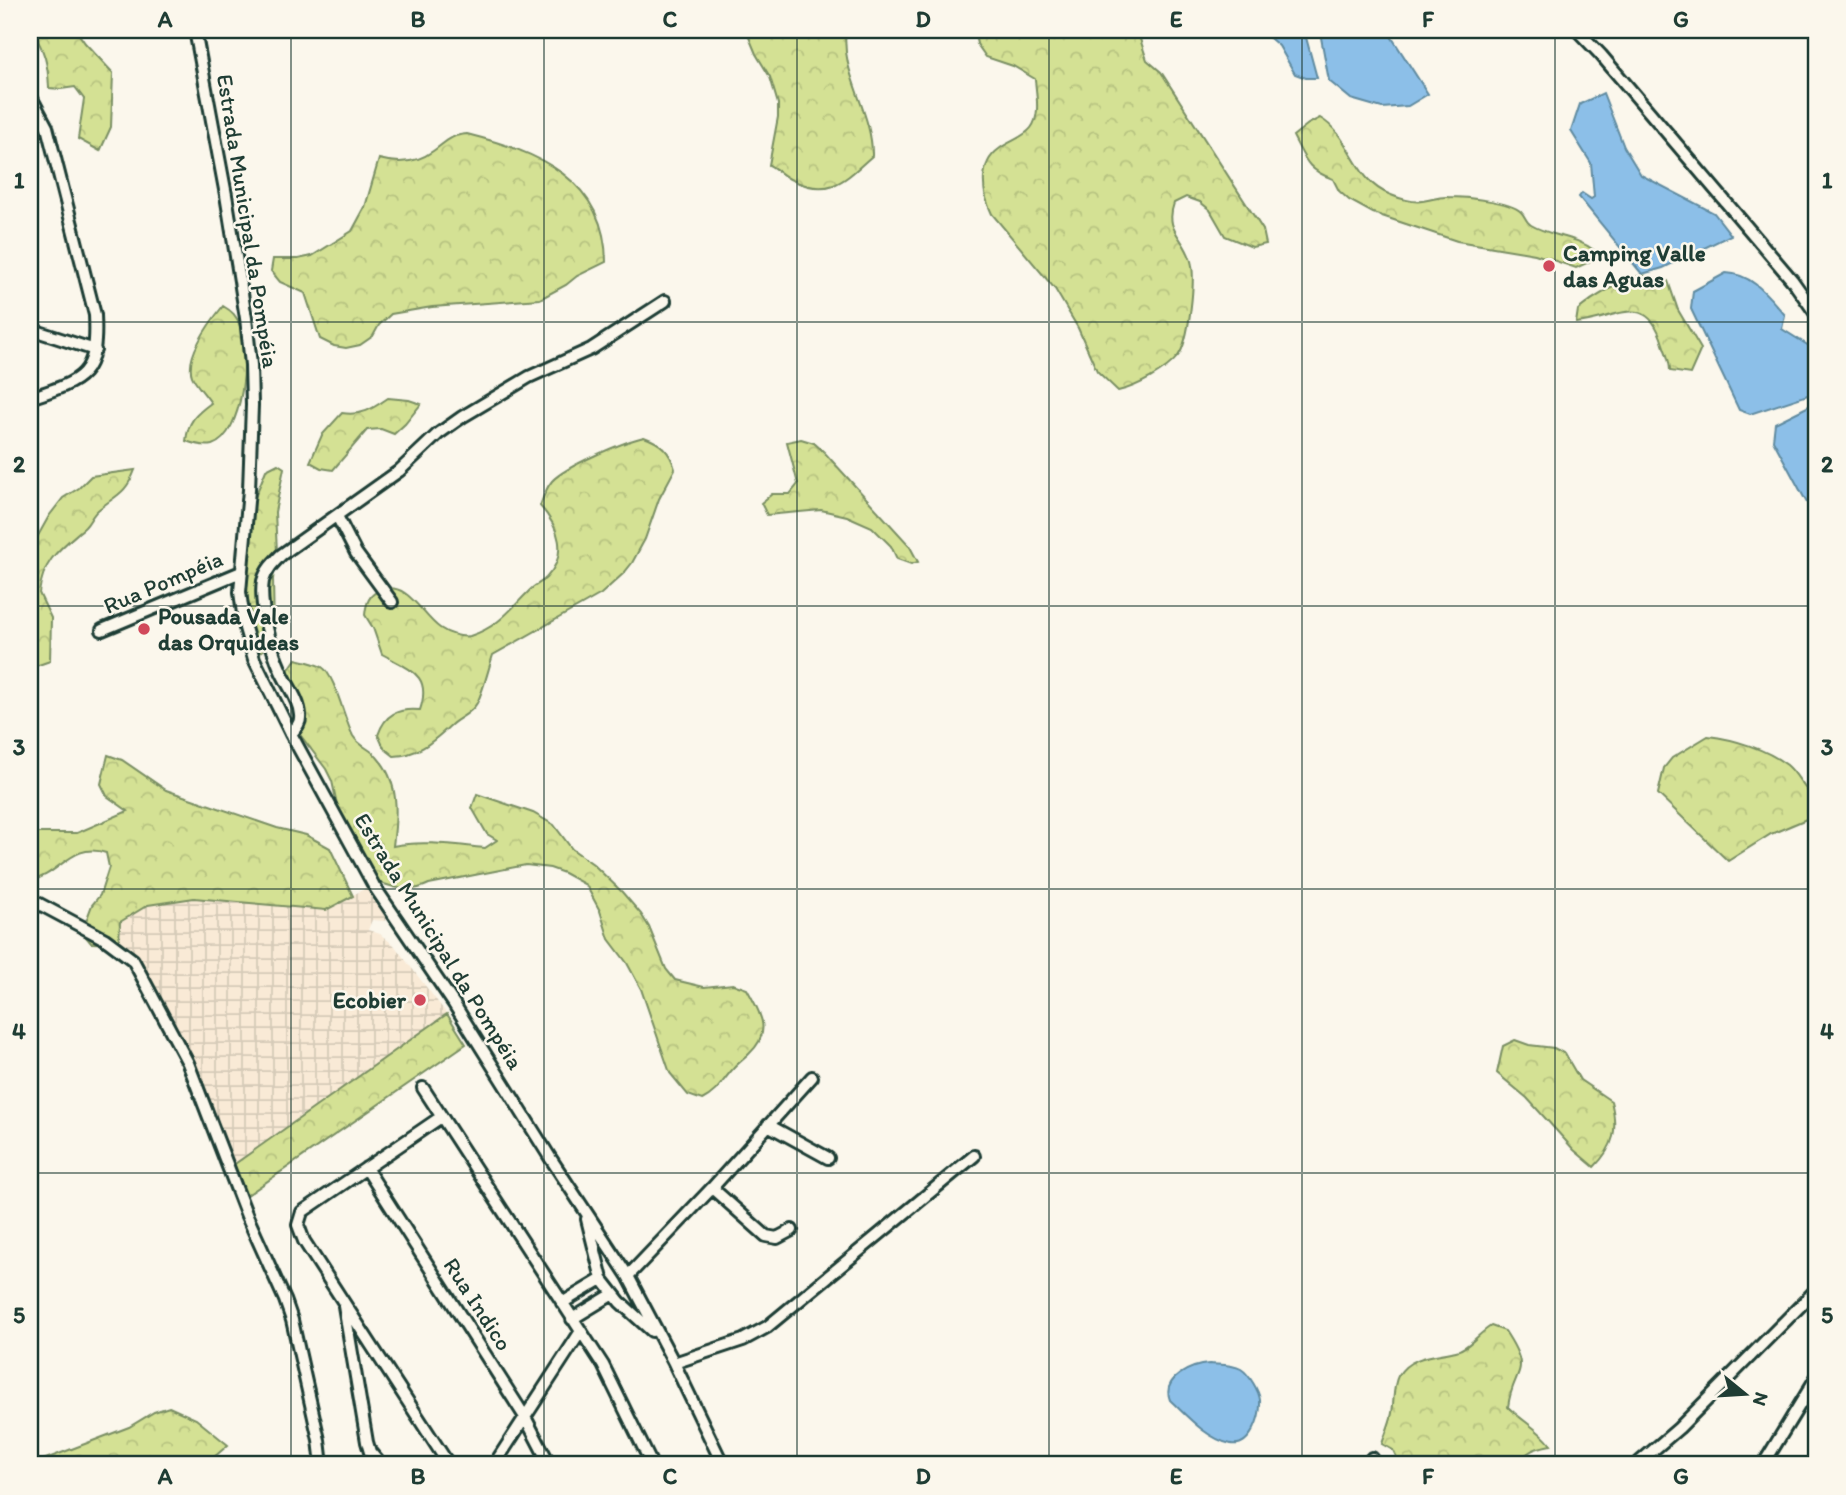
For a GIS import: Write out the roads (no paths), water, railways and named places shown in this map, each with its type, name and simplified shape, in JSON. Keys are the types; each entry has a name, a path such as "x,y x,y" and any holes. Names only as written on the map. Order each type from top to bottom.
{"street":[{"name":"Estrada Municipal da Pompéia","path":"195,30 226,195 251,365 249,490 240,592 244,628 254,659 291,734 374,887 454,1004 628,1276 723,1465"},
{"path":"1577,30 1610,65 1784,270 1816,314"},
{"path":"30,95 47,127 95,315 95,350 93,361 85,372 76,380 30,398"},
{"path":"291,734 300,723 300,712 270,638 264,608 263,582 268,568 281,555 399,471 438,434 471,411 529,377 591,349 665,301"},
{"path":"30,329 95,350"},
{"path":"337,516 356,553 392,602"},
{"name":"Rua Pompéia","path":"102,630 241,572"},
{"path":"30,899 105,939 133,960 188,1063 247,1216 292,1320 319,1440 322,1465"},
{"path":"628,1276 812,1077"},
{"path":"423,1088 581,1331 616,1390 652,1465"},
{"path":"441,1117 302,1212 298,1225 304,1241 449,1465"},
{"path":"768,1125 828,1158"},
{"path":"674,1363 743,1340 767,1327 974,1156"},
{"name":"Rua Indico","path":"366,1168 525,1417 550,1465"},
{"path":"712,1188 766,1237 776,1238 792,1230"},
{"path":"584,1209 602,1279 613,1294 657,1335"},
{"path":"562,1303 602,1279"},
{"path":"1636,1465 1679,1427 1816,1290"},
{"path":"572,1319 613,1294"},
{"path":"343,1301 367,1442 370,1452 381,1465"},
{"path":"494,1465 581,1331"},
{"path":"1763,1465 1816,1378"}],"water":[{"path":"1304,30 1317,78 1295,74 1279,46 1263,32"},
{"path":"1387,30 1428,94 1408,106 1382,108 1351,99 1329,81 1320,32"},
{"path":"1603,93 1624,147 1641,175 1714,213 1731,235 1663,268 1642,274 1579,197 1582,193 1591,199 1594,197 1591,163 1571,131 1580,104"},
{"path":"1726,273 1744,277 1759,287 1785,315 1782,329 1814,349 1814,393 1750,414 1739,410 1691,309 1693,291"},
{"path":"1816,403 1816,509 1807,503 1773,440 1775,423"},
{"path":"1209,1364 1230,1365 1241,1369 1258,1392 1260,1407 1257,1422 1249,1436 1238,1444 1222,1441 1206,1432 1170,1400 1168,1392 1174,1379 1194,1367"}],"place":[{"name":"Camping Valle das Aguas","path":"1549,266"},
{"name":"Pousada Vale das Orquideas","path":"144,629"},
{"name":"Ecobier","path":"420,1000"}]}
